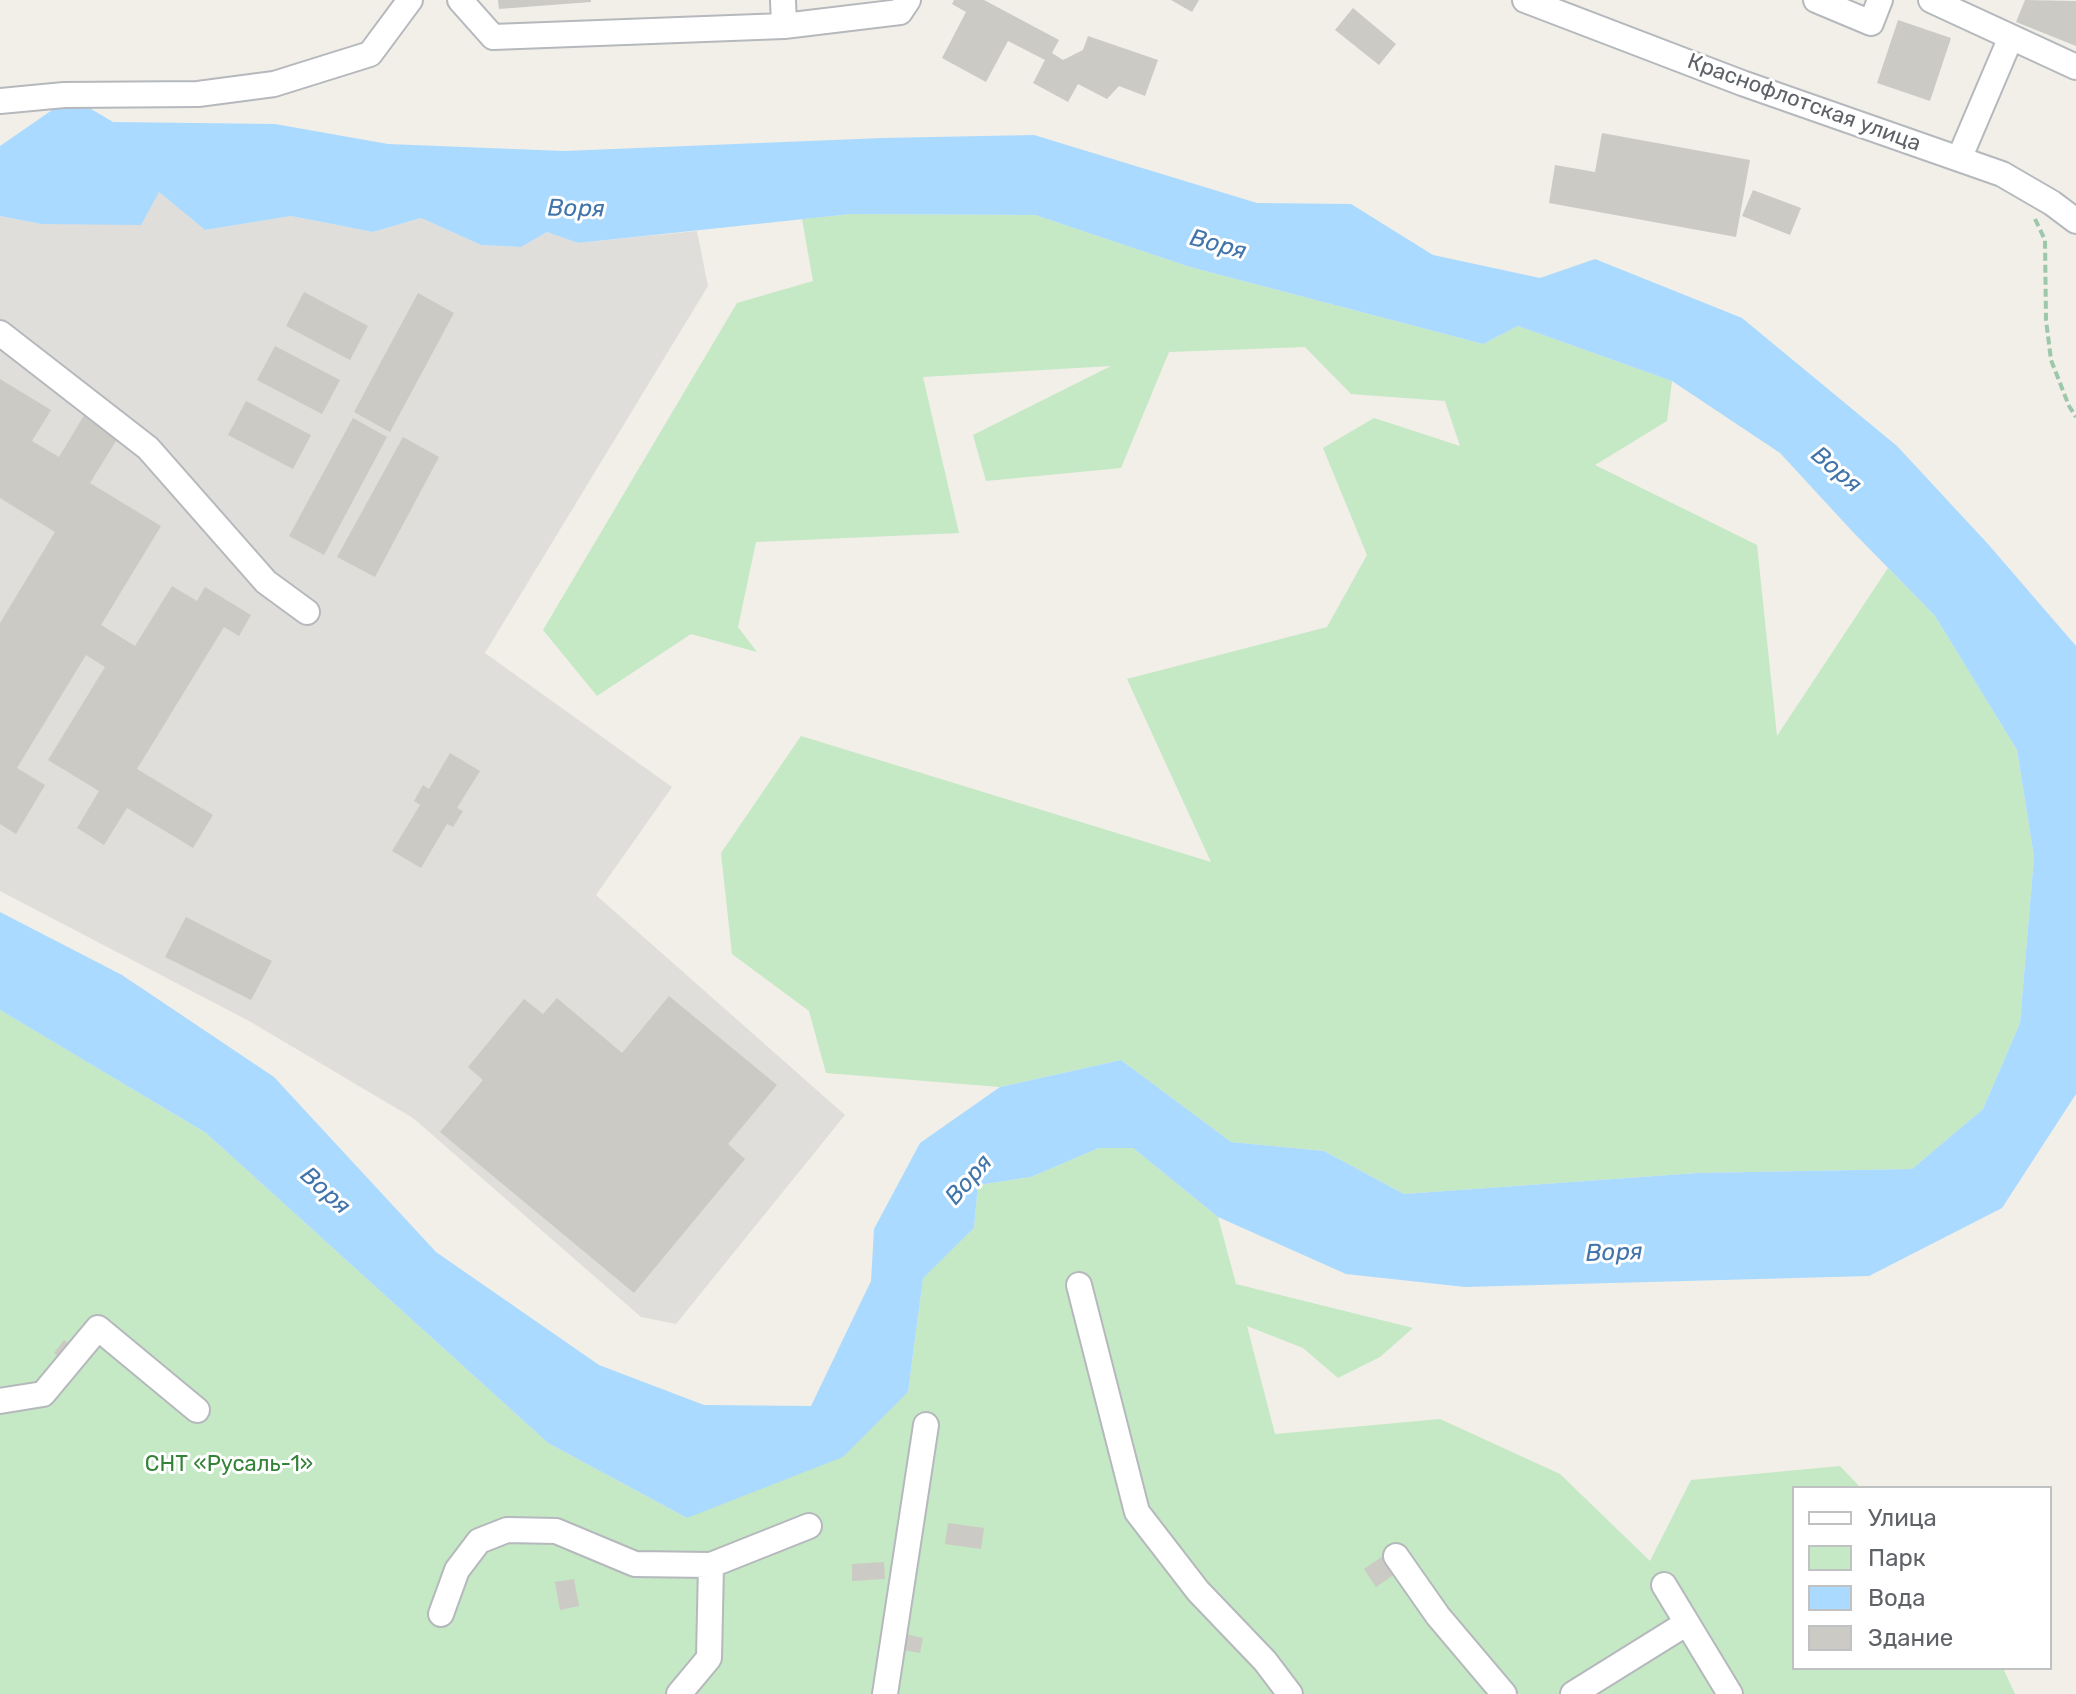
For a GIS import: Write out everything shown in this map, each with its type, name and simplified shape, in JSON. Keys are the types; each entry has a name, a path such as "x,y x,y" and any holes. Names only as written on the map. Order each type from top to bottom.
{"street":[{"path":"0,101 64,95 198,94 274,84 370,54 410,0"},
{"path":"460,0 493,37 784,26 900,12 908,0"},
{"path":"783,0 784,26"},
{"name":"Краснофлотская улица","path":"1525,0 1742,83 2002,174 2076,221"},
{"path":"1816,0 1871,23 1880,0"},
{"path":"1931,0 1960,6 2011,37 2076,67"},
{"path":"1959,159 2011,37"},
{"path":"0,333 148,448 266,582 307,612"},
{"path":"1079,1285 1137,1512 1198,1591 1265,1661 1290,1694"},
{"path":"0,1401 43,1394 98,1328 197,1410"},
{"path":"885,1694 926,1425"},
{"path":"441,1614 457,1570 479,1541 507,1530 556,1531 635,1564 711,1565 809,1526"},
{"path":"1396,1556 1438,1616 1504,1694"},
{"path":"679,1694 709,1658 711,1565"},
{"path":"1664,1585 1730,1694"},
{"path":"1573,1694 1687,1623"}],"path":[{"path":"2033,215 2045,240 2046,320 2051,360 2076,417"}],"shaded area":[{"path":"159,192 205,230 291,216 373,232 421,218 481,245 520,247 547,232 578,243 697,231 708,286 485,653 672,787 596,895 845,1115 676,1324 641,1317 413,1118 249,1021 0,891 0,216 41,224"}],"green space":[{"path":"851,214 1035,215 1190,267 1483,344 1518,326 1672,381 1667,421 1595,465 1757,545 1777,736 1888,568 1935,616 2017,750 2034,857 2020,1023 1983,1109 1912,1169 1697,1173 1404,1194 1324,1151 1231,1142 1121,1060 1000,1087 826,1073 809,1011 732,954 721,853 801,736 1211,862 1127,679 1327,627 1367,555 1323,448 1374,418 1460,446 1445,401 1351,394 1305,347 1169,352 1121,468 986,481 973,435 1111,366 923,377 959,533 756,542 738,627 757,652 691,634 597,696 543,630 737,303 813,281 802,219"},
{"name":"СНТ «Русаль-1»","path":"0,1010 206,1133 548,1443 687,1518 908,1392 923,1277 974,1228 978,1185 1031,1177 1099,1148 1133,1148 1218,1217 1236,1284 1413,1328 1380,1357 1338,1378 1303,1348 1247,1326 1275,1434 1440,1419 1560,1474 1650,1561 1691,1480 1840,1466 1859,1486 1792,1486 1792,1670 2004,1670 2015,1694 0,1694"}],"water":[{"name":"Воря","path":"71,97 113,122 275,124 388,144 564,151 1034,135 1257,203 1351,204 1433,255 1540,278 1595,259 1742,318 1897,446 1988,544 2076,646 2076,1094 2002,1208 1869,1276 1465,1287 1346,1274 1218,1217 1133,1148 1099,1148 1031,1177 978,1185 974,1228 923,1278 908,1392 843,1457 687,1518 548,1443 206,1133 0,1010 0,912 122,975 274,1077 436,1252 599,1365 704,1405 811,1406 871,1281 874,1229 920,1143 1000,1087 1121,1060 1231,1142 1324,1151 1404,1194 1697,1173 1912,1169 1983,1109 2020,1023 2034,857 2017,750 1935,616 1780,453 1672,381 1518,326 1483,344 1190,267 1035,215 851,214 578,243 547,232 521,247 481,245 421,218 373,232 291,216 205,230 159,192 141,225 41,224 0,216 0,146"}],"building":[{"path":"498,0 591,0 591,2 499,9"},
{"path":"954,0 984,0 1059,40 1052,53 1063,60 1083,50 1088,36 1158,60 1145,96 1119,86 1107,99 1078,84 1068,102 1033,83 1045,60 1008,41 986,82 942,58 966,12 952,4"},
{"path":"1171,0 1199,0 1192,12"},
{"path":"2025,0 2076,1 2076,46 2016,22"},
{"path":"1353,8 1396,44 1379,65 1335,30"},
{"path":"1898,20 1951,38 1930,101 1877,83"},
{"path":"1602,133 1750,160 1736,237 1549,203 1555,165 1595,172"},
{"path":"1753,190 1801,208 1790,235 1742,216"},
{"path":"304,292 368,326 350,360 286,326"},
{"path":"418,293 454,313 390,432 354,412"},
{"path":"275,346 340,380 322,414 257,380"},
{"path":"0,379 51,410 32,441 59,457 86,412 121,433 90,483 161,526 101,625 135,646 172,586 197,601 205,587 251,615 239,636 224,627 137,769 213,815 193,848 127,808 104,845 77,828 99,791 48,760 105,667 86,655 17,768 45,785 16,834 0,824 0,623 55,532 0,498"},
{"path":"246,401 311,435 293,469 228,435"},
{"path":"353,418 387,437 324,555 289,536"},
{"path":"403,437 439,457 375,577 337,557"},
{"path":"450,753 480,771 457,808 463,811 453,827 447,824 421,868 392,851 420,805 414,801 423,785 429,789"},
{"path":"186,917 272,961 251,1000 165,957"},
{"path":"669,996 777,1085 728,1144 745,1159 634,1293 440,1132 483,1080 468,1067 524,999 543,1014 557,998 622,1053"},
{"path":"64,1340 75,1348 64,1362 54,1353"},
{"path":"948,1523 984,1528 981,1549 945,1544"},
{"path":"1383,1556 1395,1574 1376,1587 1364,1569"},
{"path":"884,1562 885,1579 852,1581 852,1564"},
{"path":"574,1579 579,1606 560,1610 555,1582"},
{"path":"905,1634 923,1638 920,1653 902,1650"}]}
